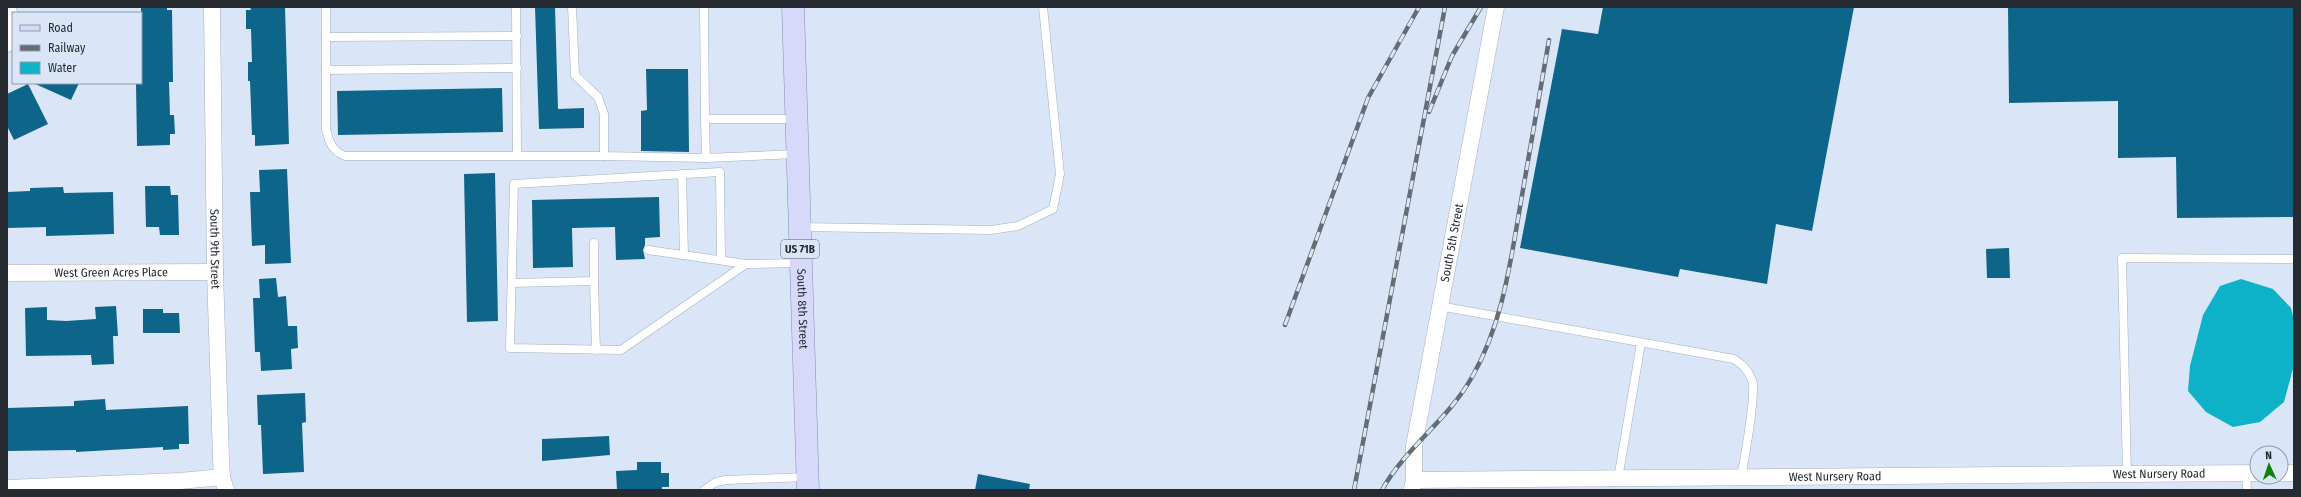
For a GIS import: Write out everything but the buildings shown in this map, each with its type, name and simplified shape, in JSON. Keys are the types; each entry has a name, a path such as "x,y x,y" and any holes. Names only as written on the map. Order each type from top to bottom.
{"main road":[{"name":"South 8th Street","path":"793,7 808,484"}],"street":[{"path":"7,7 11,16 11,31 7,44"},
{"name":"South 9th Street","path":"212,7 215,272 224,484"},
{"name":"South 5th Street","path":"1413,485 1414,446 1496,7"},
{"name":"West Green Acres Place","path":"7,273 215,272"},
{"name":"West Nursery Road","path":"1413,485 1618,479 2249,473"},
{"path":"7,488 180,481 224,484"}],"lane":[{"path":"326,7 326,129 329,144 337,153 345,156 604,156 706,158 797,154"},
{"path":"516,7 518,156"},
{"path":"572,7 575,75 598,97 604,114 604,156"},
{"path":"704,7 706,158"},
{"path":"800,227 991,230 1018,226 1053,209 1060,174 1043,7"},
{"path":"326,37 517,36"},
{"path":"326,70 517,68"},
{"path":"705,119 796,119"},
{"path":"721,260 720,172 514,184 510,348 621,350 746,264"},
{"path":"682,174 684,255"},
{"path":"594,243 596,350"},
{"path":"648,250 746,264 801,263"},
{"path":"2128,475 2122,258 2294,258"},
{"path":"512,283 594,281"},
{"path":"1439,306 1734,359 1744,365 1752,381 1752,396 1741,478"},
{"path":"1618,479 1640,343"},
{"path":"704,490 716,482 726,480 808,484"}],"water":[{"path":"2241,279 2273,289 2291,308 2294,320 2294,365 2284,402 2260,422 2233,427 2206,412 2188,391 2190,366 2203,315 2220,286"}],"railway":[{"path":"1285,325 1368,98 1419,7"},
{"path":"1354,490 1445,7"},
{"path":"1429,112 1452,56 1481,7"},
{"path":"1382,490 1403,460 1451,407 1462,392 1472,377 1491,337 1504,294 1549,40"}]}
